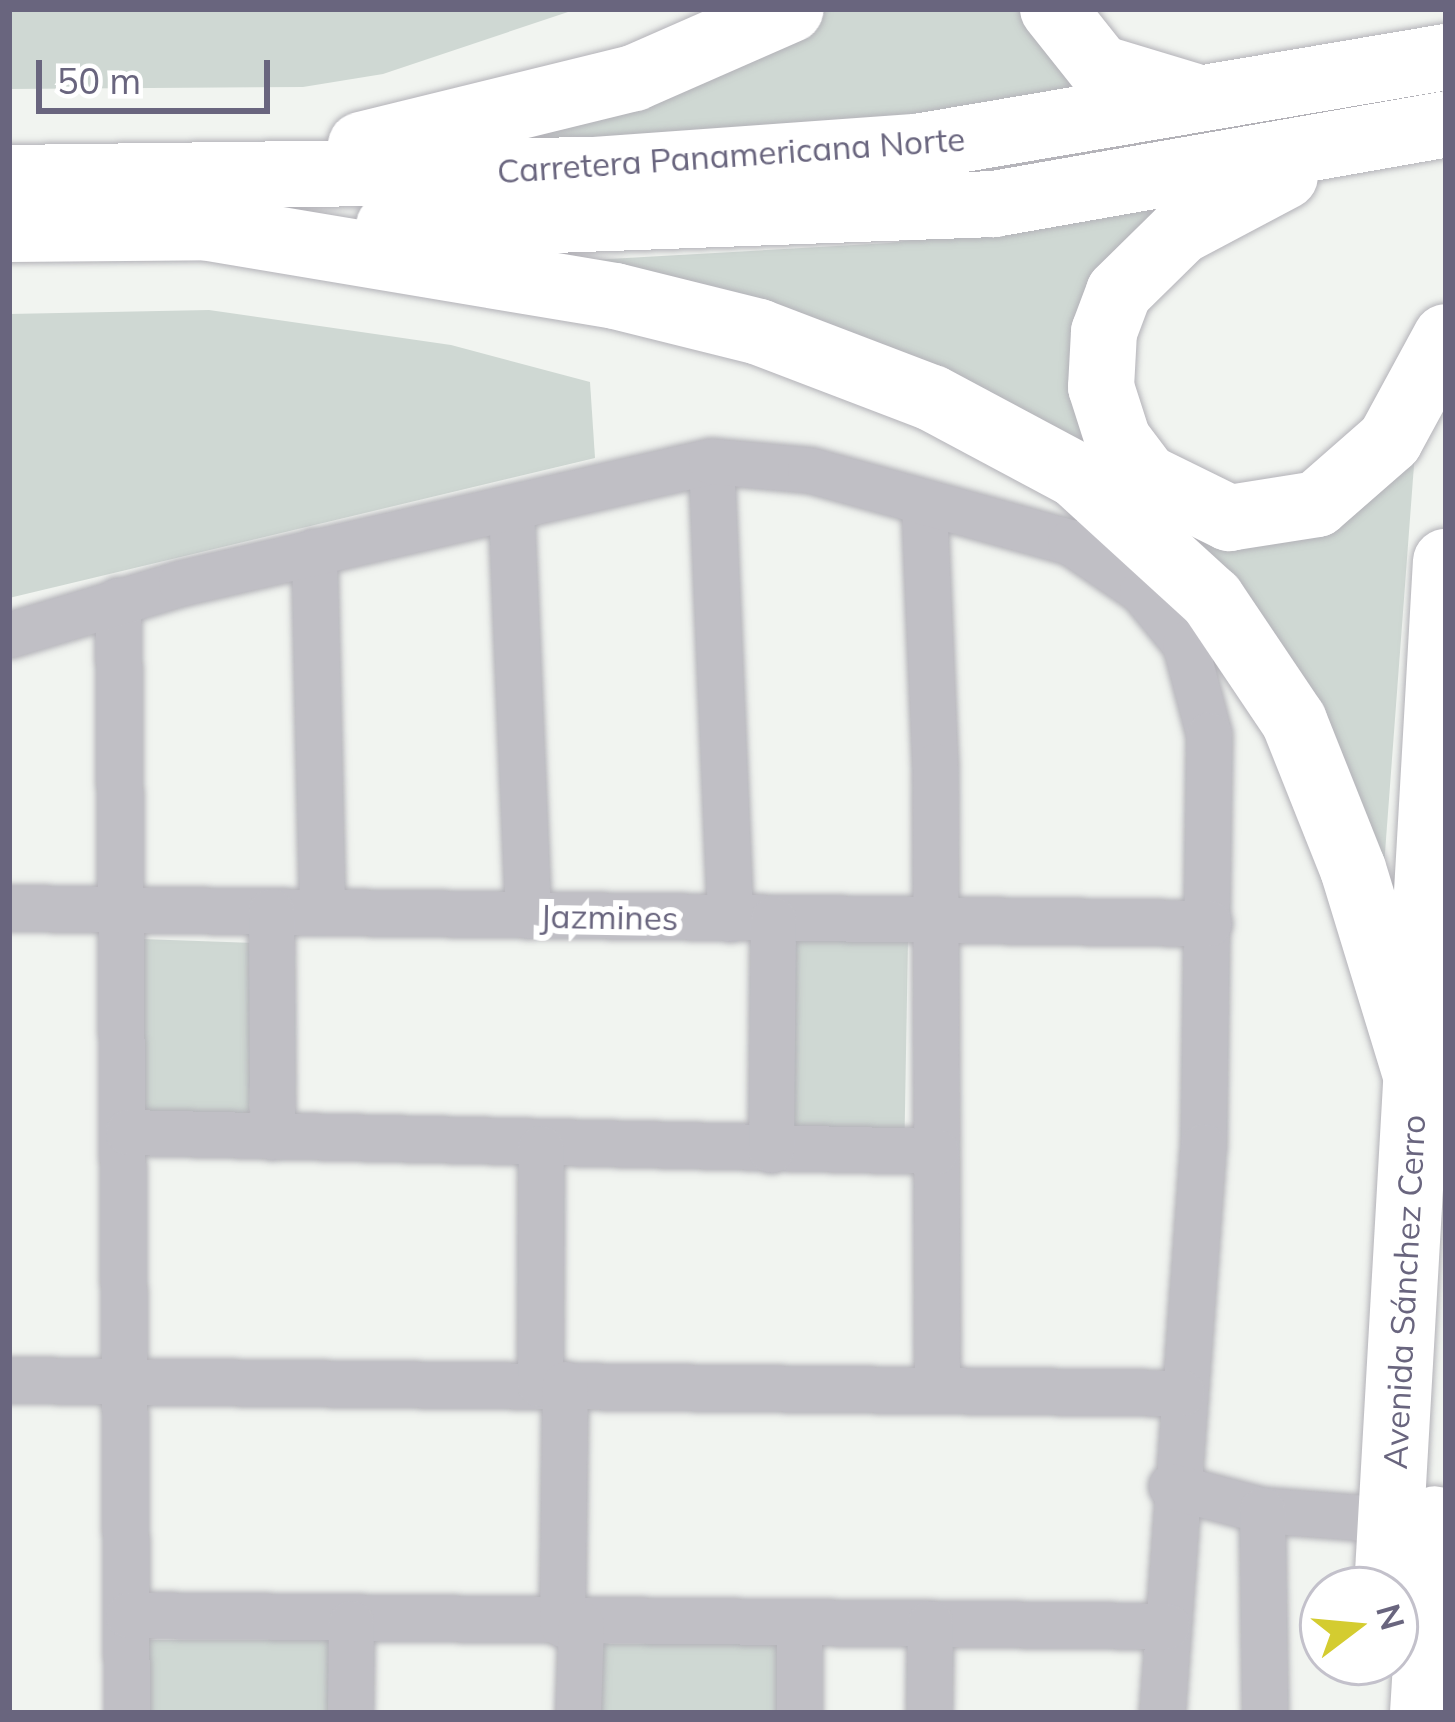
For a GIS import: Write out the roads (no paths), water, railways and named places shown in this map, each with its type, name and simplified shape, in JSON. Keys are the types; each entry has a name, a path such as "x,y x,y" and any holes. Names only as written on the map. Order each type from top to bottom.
{"highway":[{"path":"202,202 634,79 791,9"},
{"path":"1053,9 1079,50 1119,79 1226,100"},
{"name":"Carretera Panamericana Norte","path":"9,229 202,202 893,149 1226,100 1433,60"},
{"name":"Carretera Panamericana Norte","path":"9,178 202,202 617,223 994,204 1339,148 1432,127"},
{"path":"1339,148 1181,230 1132,273 1101,350 1118,440 1146,477 1204,512 1252,520 1296,512 1371,463 1446,337"},
{"path":"202,202 759,332 973,416 1076,475 1212,599 1294,721 1353,868 1416,1076"},
{"name":"Avenida Sánchez Cerro","path":"1413,1566 1419,1521 1416,1076 1446,562"},
{"name":"Avenida Sánchez Cerro","path":"1413,1566 1446,1347"},
{"name":"Avenida Sánchez Cerro","path":"1419,1683 1423,1713"}],"street":[{"path":"711,461 772,1150"},
{"path":"9,635 118,600 314,551 711,461 810,470 1070,542 1142,592 1186,644 1208,718 1209,923 1162,1713"},
{"path":"924,505 934,920 937,1384"},
{"path":"511,508 529,916"},
{"path":"314,551 322,912"},
{"path":"118,600 127,910 127,1713"},
{"name":"Jazmines","path":"9,908 1209,923"},
{"path":"271,911 272,1137"},
{"path":"128,1132 542,1148 936,1151"},
{"path":"542,1148 553,1384 578,1713"},
{"path":"9,1380 937,1384 1182,1393"},
{"path":"1172,1486 1262,1510 1419,1521"},
{"path":"1262,1510 1265,1713"},
{"path":"128,1615 351,1622 1166,1626"},
{"path":"350,1713 351,1622"},
{"path":"799,1623 800,1713"},
{"path":"929,1713 930,1623"}]}
